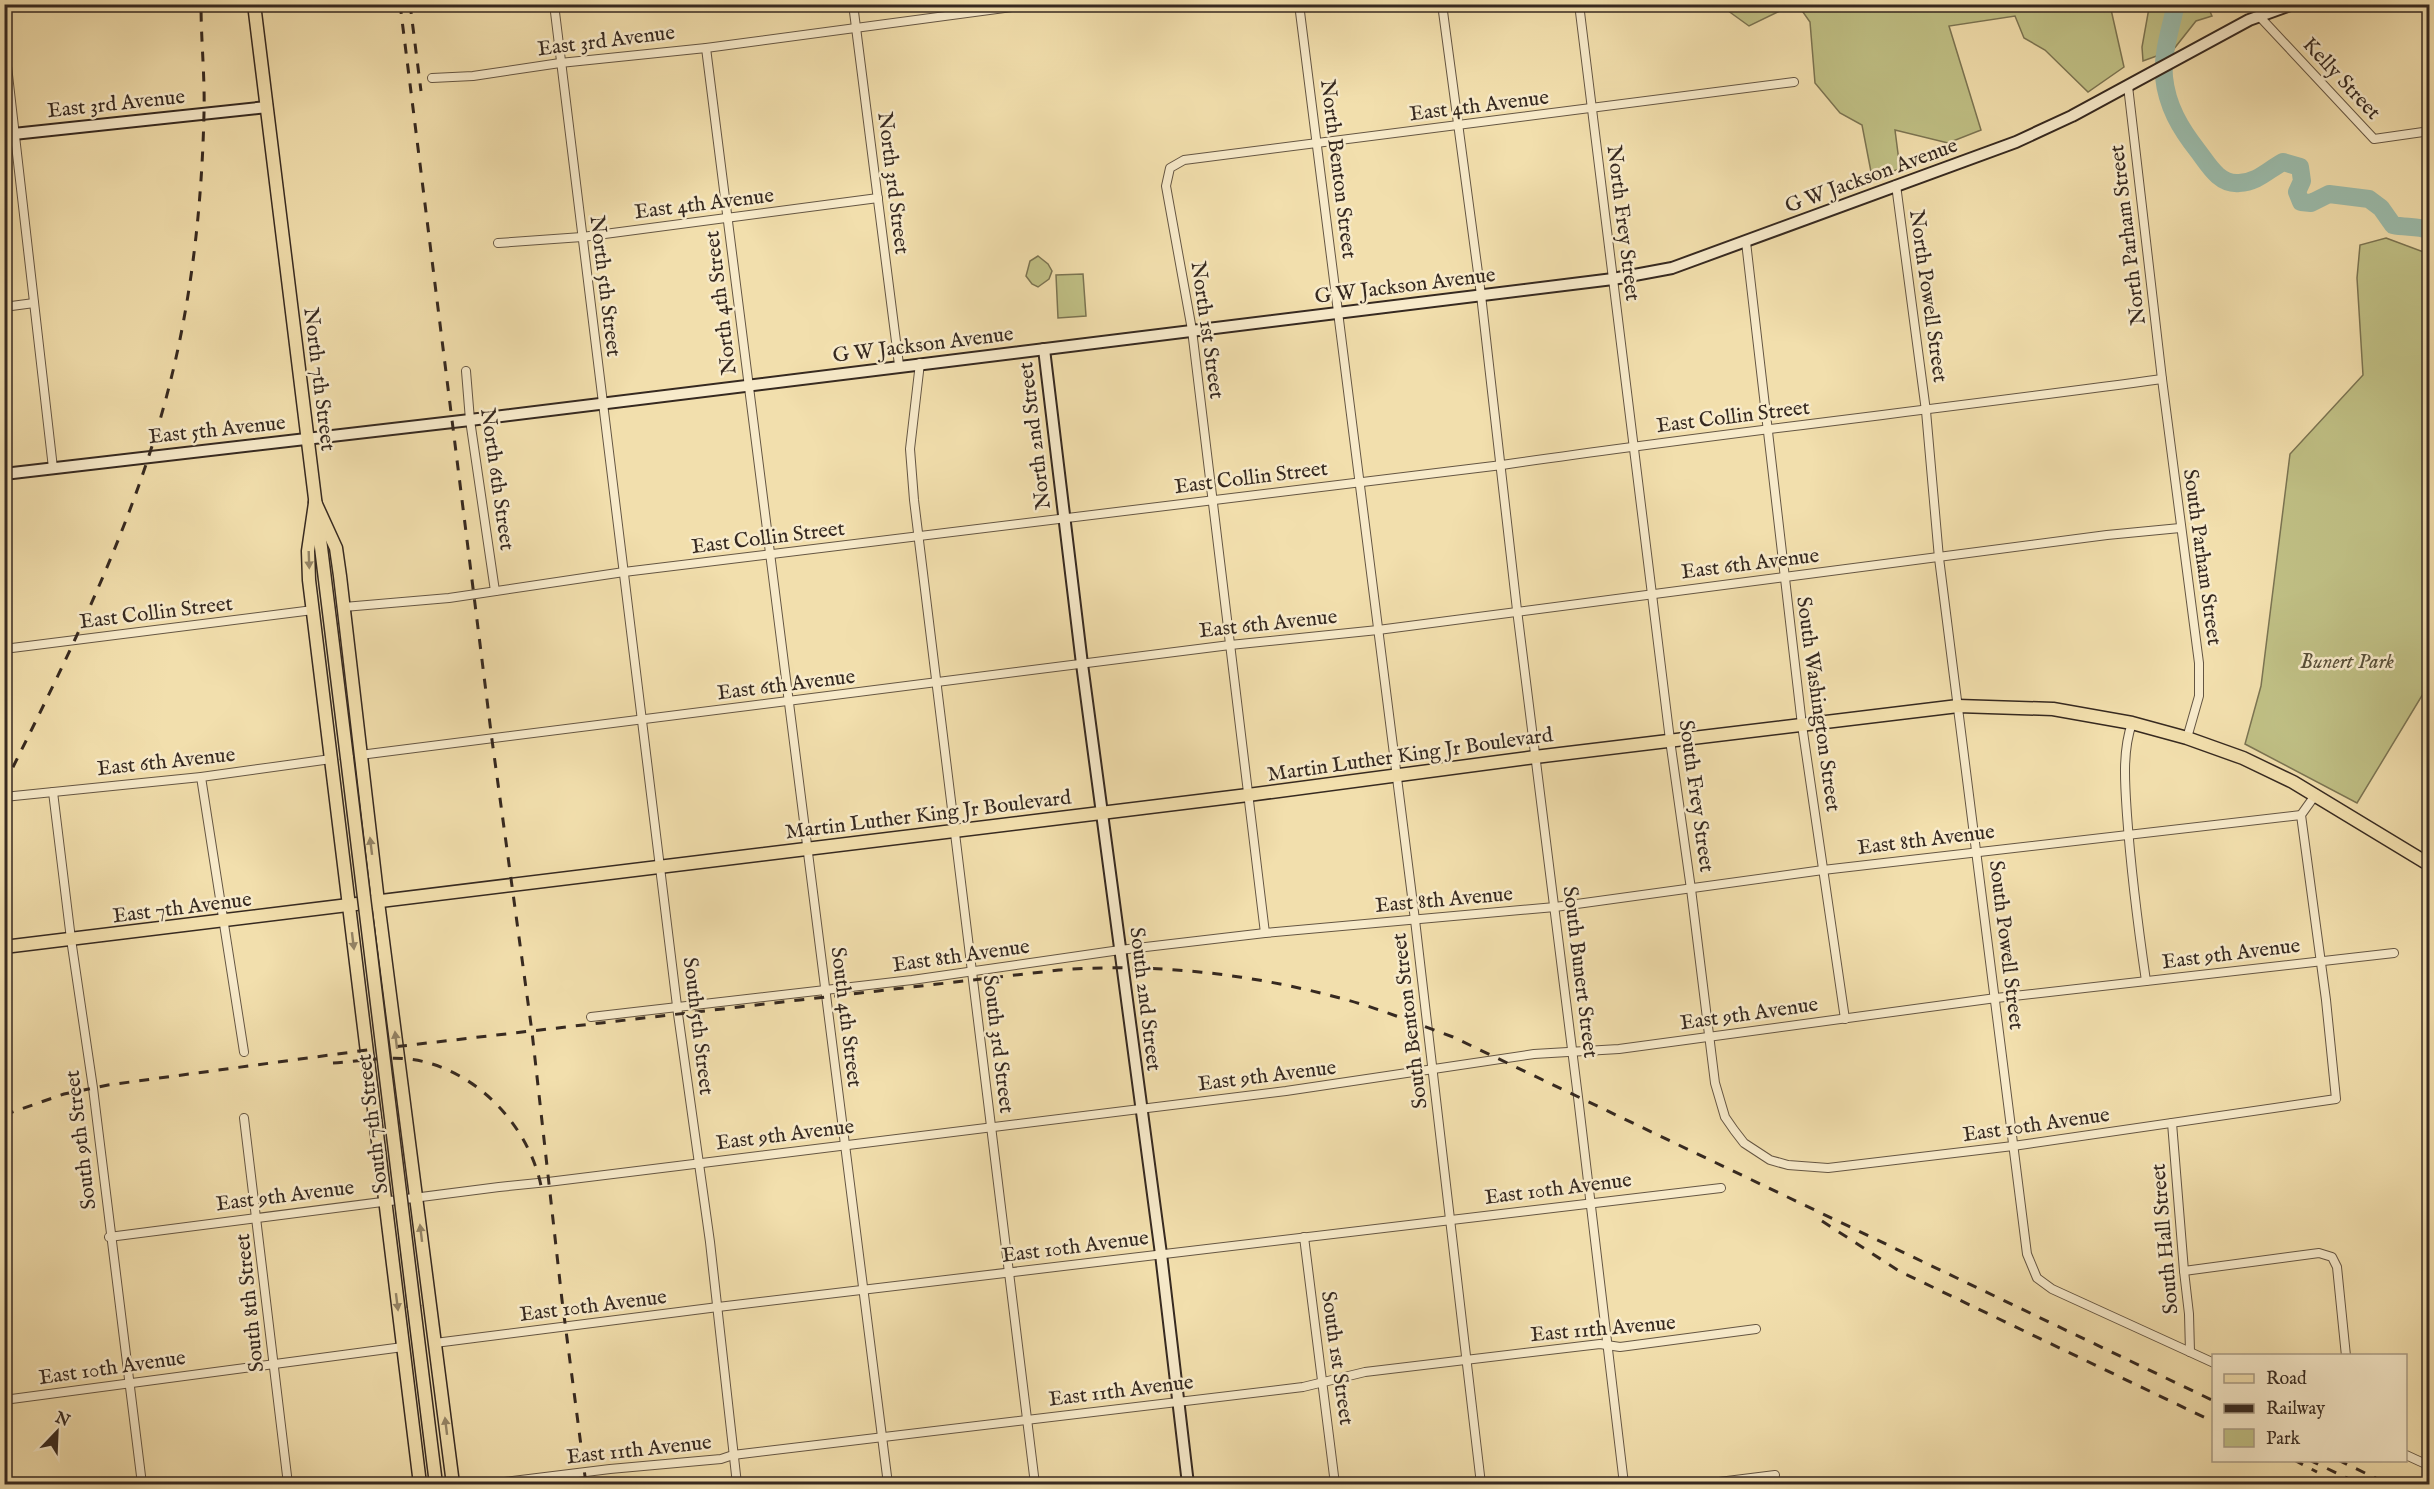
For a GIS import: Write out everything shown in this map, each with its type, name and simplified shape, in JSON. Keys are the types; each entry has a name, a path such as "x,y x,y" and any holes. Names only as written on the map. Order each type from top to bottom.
{"main road":[{"name":"North 7th Street","path":"254,4 347,758"},
{"path":"315,502 336,548 378,902 453,1485"},
{"path":"315,502 308,551 313,610 420,1485"},
{"name":"Martin Luther King Jr Boulevard","path":"363,904 1958,706 2053,709 2132,723 2187,738 2263,767 2316,794 2430,866"},
{"name":"South 7th Street","path":"347,758 436,1485"},
{"name":"East 7th Avenue","path":"4,948 363,904"}],"street":[{"name":"North 5th Street","path":"554,4 624,572"},
{"name":"North 3rd Street","path":"853,4 899,365"},
{"name":"East 3rd Avenue","path":"432,78 497,73 560,63 706,48 1004,6 1035,4"},
{"name":"North Benton Street","path":"1299,4 1359,482"},
{"name":"South Bunert Street","path":"1442,4 1502,465 1516,610 1573,1052 1624,1485"},
{"name":"North Frey Street","path":"1579,4 1634,446"},
{"name":"G W Jackson Avenue","path":"470,420 899,365 1044,350 1612,279 1688,264 2016,142 2072,116 2259,16 2293,4"},
{"name":"Kelly Street","path":"2259,16 2374,139 2430,131"},
{"path":"4,40 10,134 34,303 53,468"},
{"name":"North 4th Street","path":"706,48 771,554"},
{"name":"East 4th Avenue","path":"1170,168 1184,160 1794,82"},
{"name":"North Parham Street","path":"2130,85 2162,379"},
{"name":"East 3rd Avenue","path":"10,134 267,107"},
{"name":"North 1st Street","path":"1170,168 1166,186 1192,330 1211,499"},
{"name":"North Powell Street","path":"1896,185 1926,411"},
{"name":"East 4th Avenue","path":"498,243 582,237 878,198"},
{"name":"South Washington Street","path":"1746,242 1802,725 1845,1018"},
{"path":"4,307 34,303"},
{"name":"North 2nd Street","path":"1044,350 1064,518"},
{"path":"918,536 910,449 920,363"},
{"name":"North 6th Street","path":"466,371 470,420 495,591"},
{"name":"East Collin Street","path":"344,607 495,591 624,572 1502,465 2162,379"},
{"name":"South Parham Street","path":"2162,379 2200,681 2199,696 2187,738"},
{"name":"South Powell Street","path":"1926,411 1939,558 2027,1254 2037,1278 2052,1289 2190,1352"},
{"name":"East 5th Avenue","path":"4,474 470,420"},
{"name":"South Frey Street","path":"1634,446 1670,740 1692,889 1718,1097 1725,1117 1744,1143"},
{"name":"South Benton Street","path":"1359,482 1415,920 1481,1485"},
{"path":"1211,499 1265,933"},
{"name":"South 2nd Street","path":"1064,518 1161,1254 1188,1485"},
{"name":"East 6th Avenue","path":"360,755 1230,645 1377,630 1653,592 1939,558 2107,535 2180,528"},
{"name":"South 3rd Street","path":"918,536 1035,1485"},
{"name":"South 4th Street","path":"771,554 888,1485"},
{"name":"South 5th Street","path":"624,572 718,1307 737,1485"},
{"name":"East Collin Street","path":"4,649 313,610"},
{"path":"2132,723 2127,737 2126,757 2128,834 2146,981"},
{"name":"East 6th Avenue","path":"4,797 201,777 331,759"},
{"path":"201,777 244,1052"},
{"name":"South 9th Street","path":"52,792 93,1088 109,1237 142,1485"},
{"path":"2316,794 2301,815 2320,960"},
{"name":"East 8th Avenue","path":"591,1017 972,972 1120,950 1265,933 1555,907 1977,851 2301,815"},
{"name":"East 9th Avenue","path":"109,1237 416,1197 1286,1091 1534,1054 1709,1037 1996,998 2394,953"},
{"name":"East 10th Avenue","path":"1744,1143 1770,1160 1797,1166 1828,1168 2013,1146 2336,1100 2320,960"},
{"name":"South 8th Street","path":"244,1118 288,1485"},
{"name":"South Hall Street","path":"2172,1123 2189,1314 2190,1352"},
{"name":"East 10th Avenue","path":"435,1343 718,1307 1721,1188"},
{"name":"South 1st Street","path":"1304,1237 1335,1485"},
{"path":"2184,1270 2319,1253 2332,1257 2337,1267 2346,1354"},
{"name":"East 11th Avenue","path":"489,1485 610,1469 721,1459 733,1455 1179,1402 1303,1386 1365,1372 1600,1344 1620,1347 1756,1329"},
{"name":"East 10th Avenue","path":"4,1400 403,1347"},
{"path":"2190,1352 2212,1362"},
{"path":"2407,1455 2430,1466"},
{"path":"1703,1485 1775,1475"}],"green space":[{"path":"1720,5 1792,5 1749,26"},
{"path":"1798,5 2110,5 2124,67 2088,92 2045,50 2024,38 2015,16 1949,26 1981,130 1948,143 1895,130 1900,169 1872,177 1862,125 1840,113 1815,83 1810,22"},
{"path":"2140,5 2207,5 2212,16 2196,21 2173,50 2143,61 2142,47 2149,8"},
{"name":"Bunert Park","path":"2386,238 2429,254 2429,684 2357,803 2245,744 2261,686 2290,454 2363,375 2357,278 2360,245"},
{"path":"1038,256 1048,264 1052,271 1049,279 1038,287 1032,284 1026,276 1030,261"},
{"path":"1083,274 1086,316 1058,318 1056,275"}],"waterway":[{"path":"2176,4 2164,59 2164,77 2168,98 2180,125 2215,173 2232,183 2246,182 2283,162 2300,167 2302,181 2297,192 2301,202 2311,203 2329,194 2369,199 2381,208 2393,225 2430,231"}],"railway":[{"path":"4,785 52,688 119,538 138,487 170,383 190,283 201,181 204,113 201,4"},
{"path":"400,4 492,740 532,1032 562,1300 586,1484"},
{"path":"410,4 421,91"},
{"path":"4,1115 64,1094 108,1085 367,1050 1059,970 1164,969 1233,976 1351,1001 1453,1037 2212,1400"},
{"path":"333,1063 403,1058 447,1069 467,1080 502,1110 516,1128 537,1169 542,1191"},
{"path":"1822,1221 1899,1271 2212,1421"},
{"path":"2298,1462 2317,1472"},
{"path":"2313,1462 2360,1484"},
{"path":"2342,1462 2388,1484"}]}
